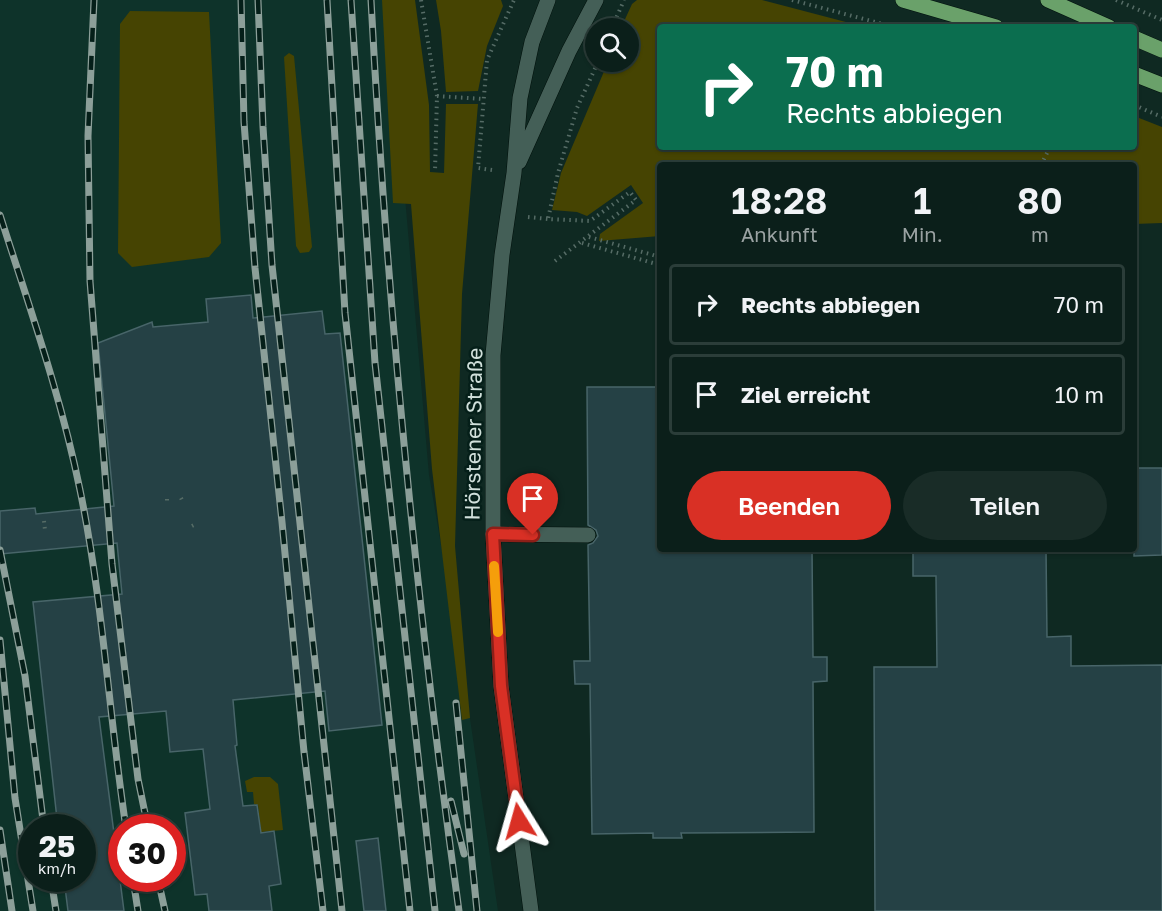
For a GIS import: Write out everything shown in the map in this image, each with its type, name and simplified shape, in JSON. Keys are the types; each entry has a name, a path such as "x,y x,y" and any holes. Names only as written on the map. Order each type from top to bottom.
{"main road":[{"path":"903,0 986,24"},
{"path":"1048,0 1102,24"},
{"path":"1137,39 1162,50"},
{"path":"1137,75 1162,85"}],"street":[{"name":"Hörstener Straße","path":"531,911 501,686 493,534 494,355 502,255 514,173 519,98 532,42 548,0"},
{"name":"Hörstener Straße","path":"514,173 569,51 596,0"},
{"path":"493,534 588,535"}],"path":[{"path":"421,0 437,96 435,172"},
{"path":"514,0 488,60 478,168 514,173"},
{"path":"616,18 624,0"},
{"path":"792,0 883,24"},
{"path":"1116,0 1162,20"},
{"path":"555,261 636,200 630,192 590,221 548,219 558,173 578,108 594,72"},
{"path":"437,96 483,99"},
{"path":"1137,106 1162,117"},
{"path":"588,237 657,256"},
{"path":"581,243 657,264"},
{"path":"44,521 45,530"}],"shaded area":[{"path":"0,0 388,0 429,475 465,684 498,911 0,911"},
{"path":"382,0 415,0 429,105 430,172 444,173 446,104 478,104 462,294 455,546 470,718 462,720 432,469 411,204 393,203"},
{"path":"436,0 501,0 503,6 487,46 478,91 446,92"},
{"path":"637,0 762,0 854,24 657,24 657,150 1137,150 1137,117 1162,127 1162,223 1137,224 1137,162 657,162 657,236 599,241 600,234 643,203 631,185 587,216 577,212 552,210 561,173 604,72 639,72 639,18 626,18 632,4"},
{"path":"130,11 209,12 221,243 209,257 132,267 118,253 120,24"},
{"path":"289,53 294,56 312,247 309,252 300,253 296,246 284,57"},
{"path":"254,777 270,777 278,784 283,830 261,832 258,805 254,804 253,792 247,792 245,781"}],"building":[{"path":"251,295 253,318 322,311 325,334 340,333 382,725 329,731 325,691 233,700 237,745 235,746 243,806 257,805 261,833 274,831 281,884 269,886 272,911 209,911 207,894 195,895 185,813 210,809 203,749 170,752 166,711 99,717 112,814 108,814 108,892 122,892 124,911 68,911 66,892 96,892 96,814 56,814 33,602 122,594 117,543 0,554 0,511 35,508 36,514 114,506 98,343 152,322 153,327 208,322 206,299"},
{"path":"587,387 657,387 657,552 812,552 813,657 827,657 827,681 813,682 814,832 681,833 682,838 653,838 653,833 592,834 590,684 575,684 574,661 590,661 588,545 593,543 598,536 596,530 588,525"},
{"path":"1137,468 1162,468 1162,555 1134,556 1134,552 1137,552"},
{"path":"913,552 1046,552 1047,637 1071,636 1071,666 1162,665 1162,911 875,911 874,667 937,667 936,576 913,576"},
{"path":"378,838 386,911 364,911 356,841"}],"railway":[{"path":"94,0 88,136 90,281 112,564 138,779 145,814"},
{"path":"241,0 244,122 255,268 304,752 323,911"},
{"path":"258,0 272,265 342,911"},
{"path":"327,0 345,313 410,911"},
{"path":"351,0 375,363 435,911"},
{"path":"371,0 386,228 405,456 430,684 459,911"},
{"path":"0,215 54,386 80,490 100,616 124,814"},
{"path":"0,550 25,676 42,814"},
{"path":"0,640 15,798 33,911"},
{"path":"456,703 477,911"},
{"path":"451,801 464,854"},
{"path":"0,830 12,911"},
{"path":"53,892 56,911"},
{"path":"135,892 138,911"},
{"path":"161,892 165,911"}],"slow traffic":[{"path":"494,566 498,632"}],"route":[{"path":"519,821 501,686 493,534 533,535"}]}
